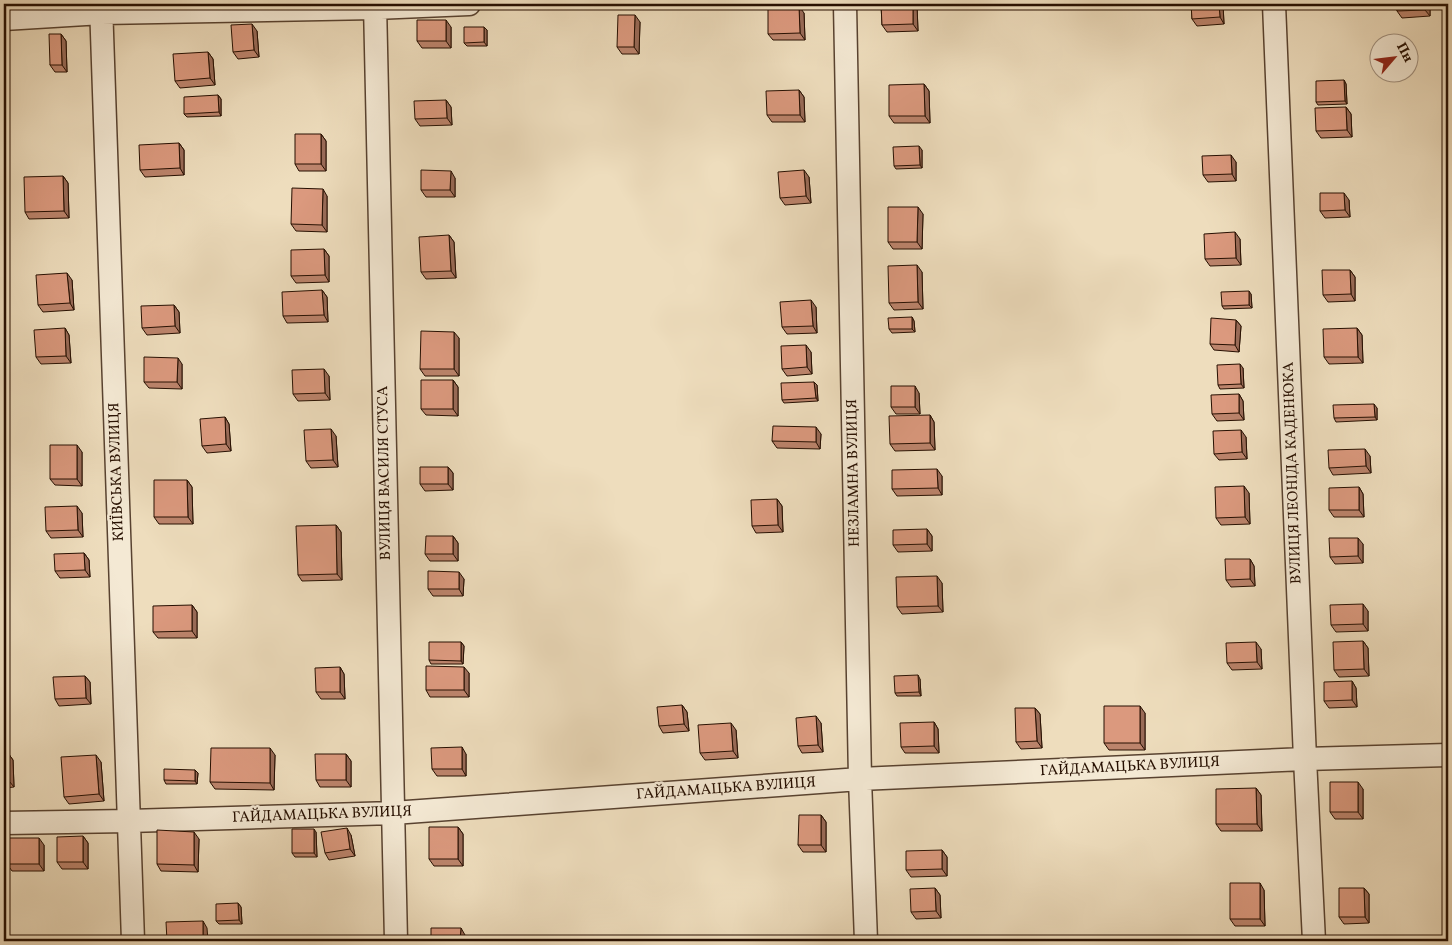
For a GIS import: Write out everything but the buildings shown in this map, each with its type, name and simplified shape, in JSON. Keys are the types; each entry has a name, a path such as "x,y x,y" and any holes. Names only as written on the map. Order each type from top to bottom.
{"street":[{"path":"4,19 101,8 469,4"},
{"name":"НЕЗЛАМНА ВУЛИЦЯ","path":"845,4 860,779 866,941"},
{"name":"ВУЛИЦЯ ЛЕОНІДА КАДЕНЮКА","path":"1274,4 1314,941"},
{"name":"ВУЛИЦЯ ВАСИЛЯ СТУСА","path":"375,6 396,941"},
{"name":"КИЇВСЬКА ВУЛИЦЯ","path":"101,8 133,941"},
{"name":"ГАЙДАМАЦЬКА ВУЛИЦЯ","path":"4,822 129,821 393,813 860,779 1305,759 1448,756"}]}
